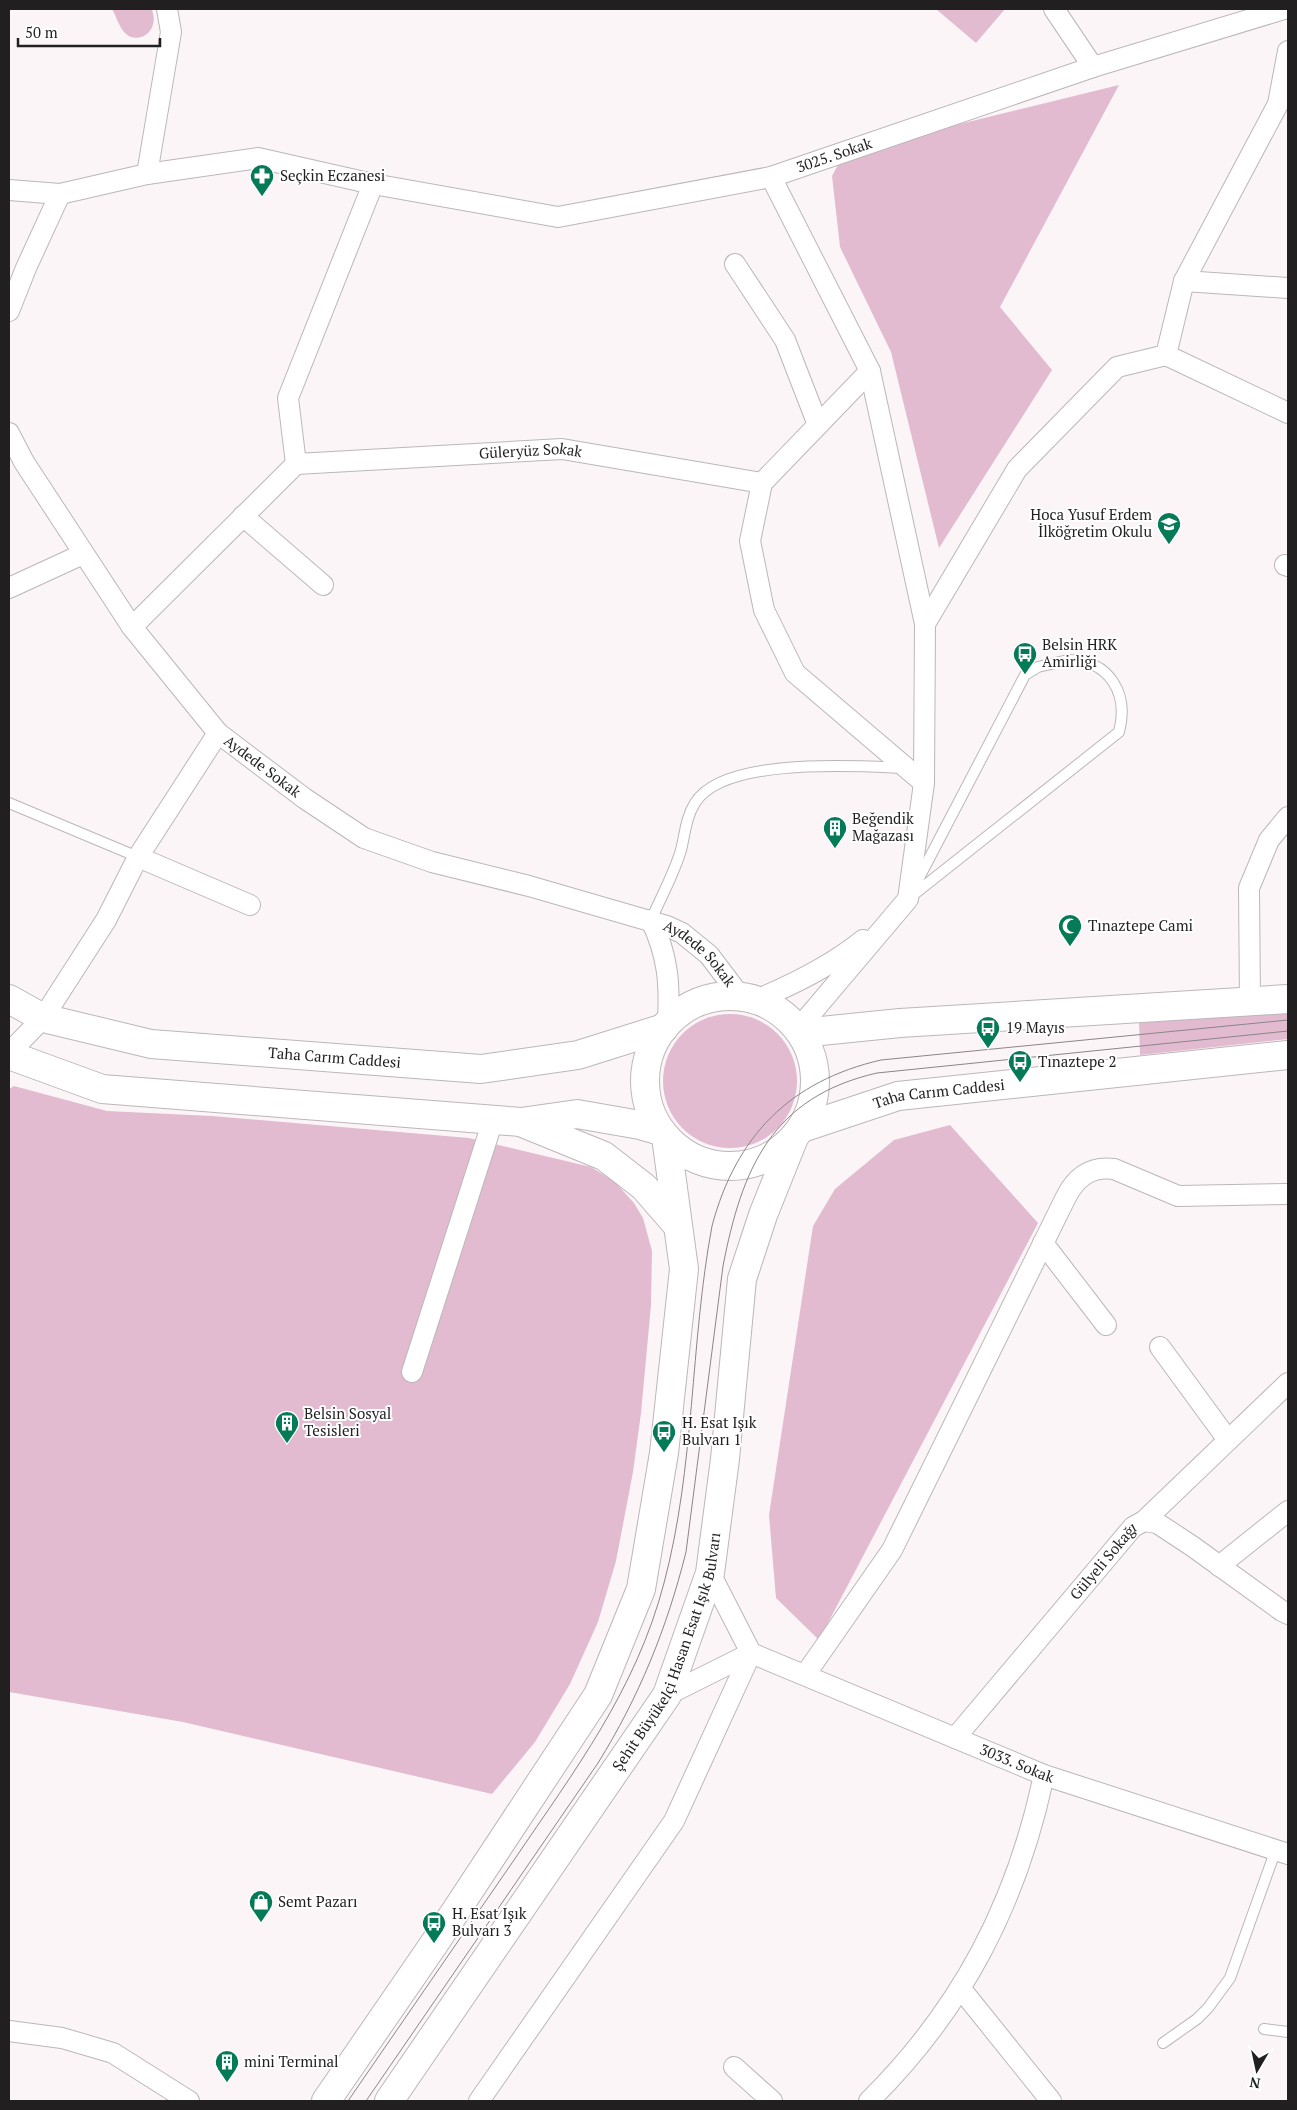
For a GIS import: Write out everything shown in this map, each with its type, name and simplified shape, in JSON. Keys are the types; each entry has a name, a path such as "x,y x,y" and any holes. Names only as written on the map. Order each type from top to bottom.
{"main road":[{"path":"709,998 748,998 770,1005 784,1014 800,1031 811,1052 815,1067 814,1099 798,1134 767,1158 752,1164 724,1166 705,1162 691,1156 677,1148 664,1134 650,1110 645,1079 646,1063 651,1048 666,1025 694,1004 709,998"},
{"name":"Taha Carım Caddesi","path":"9,999 43,1018 151,1044 481,1069 578,1055 666,1025"},
{"path":"800,1031 900,1023 1250,1003 1288,999"},
{"path":"9,1054 102,1089 522,1122 577,1114 640,1125 664,1134"},
{"name":"Taha Carım Caddesi","path":"798,1134 898,1096 1288,1055"},
{"path":"522,1122 604,1156 644,1187 678,1225"},
{"path":"326,2101 434,1944 598,1695 641,1589 664,1453 684,1270 664,1134"},
{"name":"Şehit Büyükelçi Hasan Esat Işık Bulvarı","path":"389,2101 667,1695 710,1573 725,1459 742,1279 763,1215 798,1134"}],"street":[{"path":"147,174 171,32 167,9"},
{"path":"1054,9 1093,67"},
{"name":"3025. Sokak","path":"60,194 147,174 258,158 373,184 558,217 771,177 1093,67 1284,9"},
{"path":"1166,355 1184,281 1278,104 1288,51"},
{"path":"771,177 870,371 925,624 924,783 908,899 800,1031"},
{"path":"132,627 296,464 288,398 373,184"},
{"path":"9,190 60,194 26,268 9,311"},
{"path":"735,264 785,340 818,425"},
{"path":"1184,281 1288,288"},
{"path":"925,624 1016,469 1117,368 1166,355 1288,413"},
{"path":"870,371 762,483 750,541 764,610 795,673 924,783"},
{"name":"Aydede Sokak","path":"9,434 24,462 132,627 218,733 304,798 364,838 432,862 529,886 651,920 682,933 696,943 748,998"},
{"name":"Güleryüz Sokak","path":"296,464 562,449 762,483"},
{"path":"244,516 323,585"},
{"path":"9,588 83,554"},
{"path":"9,1054 43,1018 106,920 138,857 218,733"},
{"path":"1250,1003 1249,888 1279,840 1288,817"},
{"path":"138,857 250,905"},
{"path":"748,998 781,989 829,964 864,940 908,899"},
{"name":"Aydede Sokak","path":"651,920 659,937 668,974 666,1025"},
{"path":"412,1372 493,1120"},
{"path":"805,1675 892,1550 1070,1189 1082,1176 1098,1169 1114,1169 1178,1196 1288,1194"},
{"path":"1043,1243 1106,1325"},
{"path":"1160,1347 1228,1440"},
{"path":"1144,1521 1288,1383"},
{"path":"1219,1566 1288,1511"},
{"name":"Gülyeli Sokağı","path":"955,1738 1133,1527 1144,1521 1157,1523 1288,1614"},
{"path":"710,1573 751,1653"},
{"path":"667,1695 751,1653"},
{"path":"479,2101 674,1821 751,1653"},
{"name":"3033. Sokak","path":"751,1653 1044,1776 1282,1853"},
{"path":"869,2101 915,2053 961,1989 998,1921 1028,1841 1044,1776"},
{"path":"961,1989 1051,2101"},
{"path":"9,2031 62,2038 113,2053 189,2101"},
{"path":"734,2067 772,2101"}],"lane":[{"path":"1068,660 1089,662 1106,673 1113,681 1121,701 1122,722 1119,732 908,899 1025,675 1038,667 1068,660"},
{"path":"651,920 673,870 691,810 696,801 710,787 726,779 770,770 838,766 906,768"},
{"path":"9,803 138,857"},
{"path":"1163,2043 1197,2019 1208,2008 1230,1978 1282,1853"},
{"path":"1264,2029 1288,2032"}],"shaded area":[{"path":"112,9 152,9 154,20 152,28 142,37 129,36 121,28"},
{"path":"936,9 1005,9 976,43"},
{"path":"1119,85 1000,307 1052,370 939,548 891,352 840,247 832,176 845,152"},
{"path":"1288,1010 1288,1039 1140,1055 1139,1021"},
{"path":"730,1014 756,1019 778,1033 792,1055 797,1081 792,1107 778,1129 756,1143 730,1148 704,1143 682,1129 668,1107 663,1081 668,1055 682,1033 704,1019"},
{"path":"14,1086 107,1111 212,1116 469,1138 591,1167 615,1182 634,1203 643,1218 652,1251 651,1305 641,1413 633,1472 616,1561 598,1622 570,1684 535,1742 492,1794 183,1722 9,1692 9,1089"},
{"path":"950,1125 1038,1223 819,1640 776,1598 769,1515 813,1226 835,1189 894,1140"}],"tram line":[{"path":"348,2101 581,1761 620,1694 637,1659 652,1622 664,1583 674,1539 687,1450 705,1270 712,1226 722,1194 736,1165 752,1139 771,1117 794,1098 820,1082 849,1069 881,1060 1288,1020"},
{"path":"366,2101 598,1763 639,1687 661,1635 686,1552 723,1266 731,1231 740,1198 752,1168 768,1142 787,1119 811,1100 841,1084 877,1073 1288,1031"}],"place":[{"name":"Seçkin Eczanesi","path":"262,197"},
{"name":"Hoca Yusuf Erdem İlköğretim Okulu","path":"1169,545"},
{"name":"Belsin HRK Amirliği","path":"1025,675"},
{"name":"Beğendik Mağazası","path":"835,849"},
{"name":"Tınaztepe Cami","path":"1070,947"},
{"name":"19 Mayıs","path":"988,1049"},
{"name":"Tınaztepe 2","path":"1020,1083"},
{"name":"Belsin Sosyal Tesisleri","path":"287,1444"},
{"name":"H. Esat Işık Bulvarı 1","path":"664,1453"},
{"name":"Semt Pazarı","path":"261,1923"},
{"name":"H. Esat Işık Bulvarı 3","path":"434,1944"},
{"name":"mini Terminal","path":"227,2083"}]}
